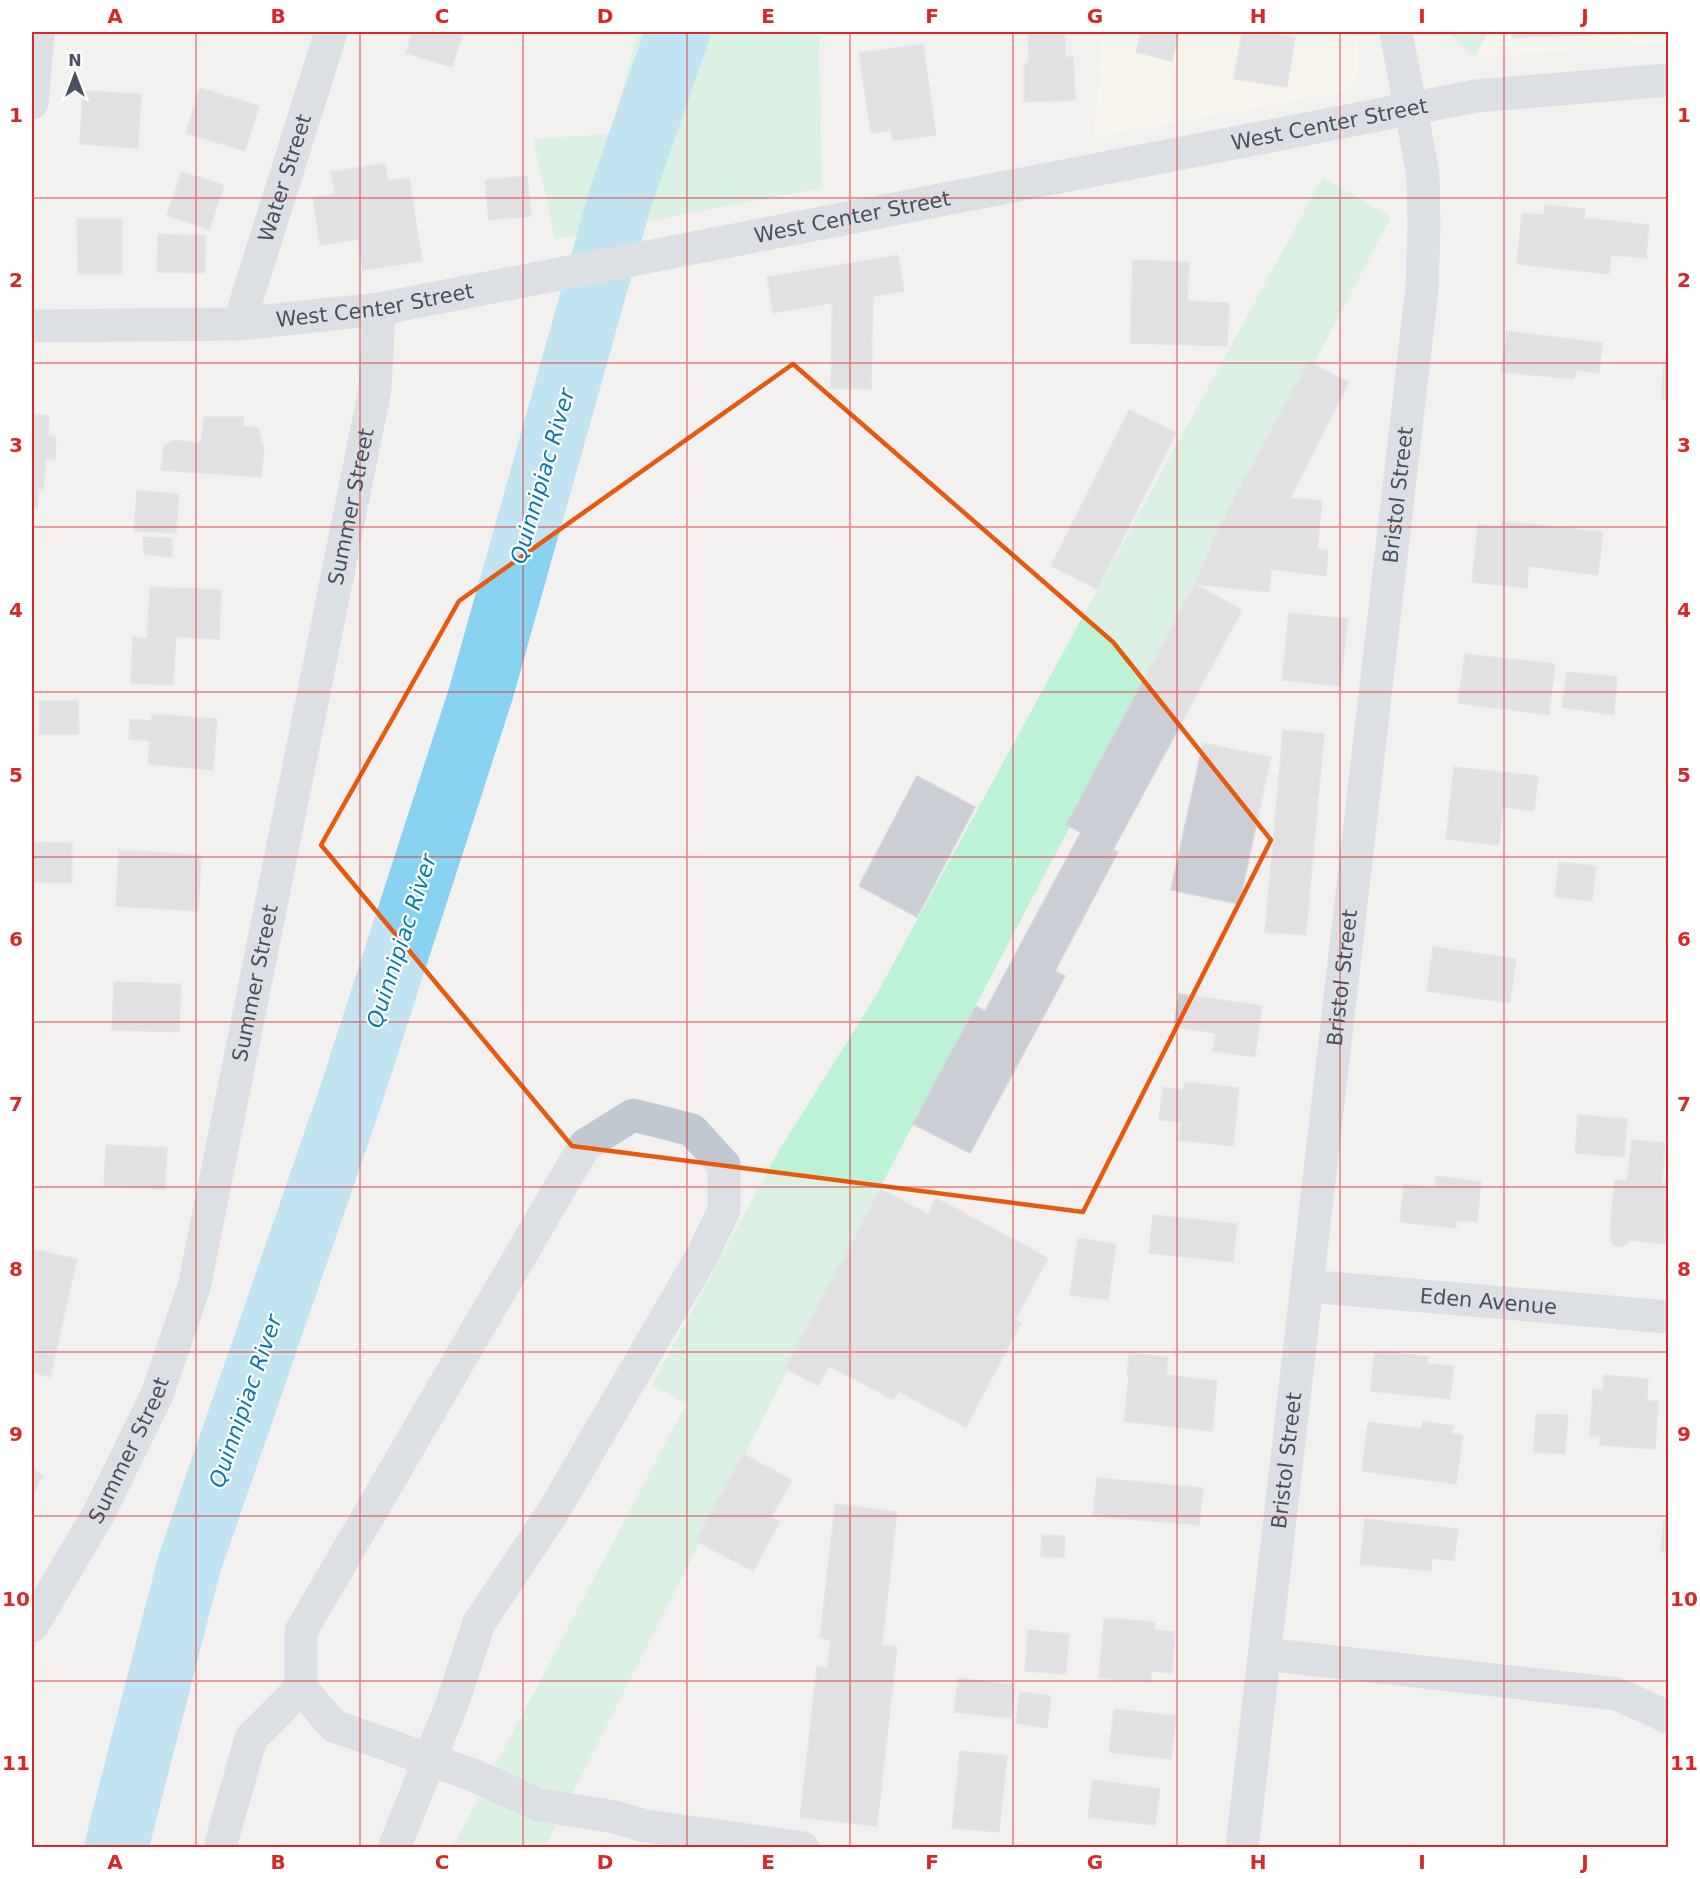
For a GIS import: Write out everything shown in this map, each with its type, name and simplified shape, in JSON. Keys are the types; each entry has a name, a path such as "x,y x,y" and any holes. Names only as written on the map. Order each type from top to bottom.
{"street":[{"path":"32,103 38,32"},
{"name":"Water Street","path":"239,324 331,32"},
{"name":"Bristol Street","path":"1242,1848 1422,288 1423,174 1396,32"},
{"name":"West Center Street","path":"32,326 239,324 379,309 1476,96 1668,80"},
{"name":"Summer Street","path":"32,1626 98,1515 156,1397 194,1287 375,389 379,309"},
{"path":"394,1848 430,1760 479,1623 553,1512 702,1256 724,1210 724,1166 692,1130 633,1115 585,1144 301,1631 301,1688 334,1726 430,1760 473,1775 539,1805 615,1817 644,1837 803,1848"},
{"name":"Eden Avenue","path":"1307,1286 1668,1317"},
{"path":"1265,1654 1617,1694 1668,1718"},
{"path":"223,1848 222,1843 251,1738 301,1688"}],"highlighted area":[{"path":"793,364 1113,642 1271,840 1083,1212 572,1146 321,845 459,601"}],"shaded area":[{"path":"1103,32 1358,32 1359,74 1343,92 1094,137"},
{"path":"1488,32 1668,32 1668,43 1475,57"}],"green space":[{"path":"638,32 819,32 822,188 555,239 533,139 611,134"},
{"path":"1448,32 1488,32 1475,57"},
{"path":"1323,177 1391,217 899,1151 545,1847 452,1848 686,1404 652,1385 778,1152 874,999"}],"building":[{"path":"412,32 463,32 452,67 406,53"},
{"path":"1028,32 1065,32 1065,57 1073,57 1075,100 1024,102 1024,64 1029,63"},
{"path":"1141,32 1179,32 1172,61 1136,52"},
{"path":"1242,32 1263,32 1295,37 1287,87 1234,79"},
{"path":"1512,32 1625,32 1625,34 1512,37"},
{"path":"923,44 936,135 893,141 891,130 871,133 859,53"},
{"path":"200,88 259,106 245,151 186,133"},
{"path":"83,91 141,94 138,148 80,144"},
{"path":"385,163 388,181 409,178 422,261 363,270 358,239 320,245 313,197 335,194 331,172"},
{"path":"182,172 224,185 209,230 167,215"},
{"path":"527,176 531,216 489,220 485,180"},
{"path":"1545,205 1585,209 1584,218 1649,225 1646,258 1611,255 1609,274 1517,264 1522,213 1544,215"},
{"path":"77,219 122,219 122,274 78,274"},
{"path":"158,234 206,236 205,273 157,272"},
{"path":"898,255 904,291 873,296 871,389 831,388 832,303 773,313 767,277"},
{"path":"1133,260 1189,262 1187,301 1229,303 1227,346 1130,343"},
{"path":"1507,331 1602,343 1599,373 1576,370 1574,379 1501,372"},
{"path":"1664,360 1668,360 1668,399 1662,398"},
{"path":"1308,362 1349,382 1290,498 1237,493"},
{"path":"1129,410 1176,433 1097,589 1051,566"},
{"path":"32,414 49,416 48,435 56,437 55,459 46,459 43,489 39,488 37,509 32,508"},
{"path":"204,417 244,417 243,426 258,428 264,449 261,477 161,470 164,447 173,440 201,443"},
{"path":"137,491 179,494 176,533 134,531"},
{"path":"1237,493 1322,501 1317,550 1213,541"},
{"path":"1502,521 1603,532 1598,575 1528,566 1527,588 1472,582 1478,524 1501,527"},
{"path":"143,537 172,538 172,557 144,554"},
{"path":"1213,541 1328,550 1326,576 1271,569 1269,592 1195,584"},
{"path":"1195,584 1242,610 1113,850 1118,852 1055,971 1065,976 970,1153 913,1124 976,1006 985,1011 1081,832 1066,825"},
{"path":"150,587 221,590 219,639 176,637 173,685 131,683 133,637 147,639"},
{"path":"1289,613 1348,619 1340,686 1282,680"},
{"path":"1465,654 1555,664 1549,715 1458,703"},
{"path":"1567,672 1617,677 1614,715 1562,707"},
{"path":"39,701 78,701 79,734 39,734"},
{"path":"152,714 217,719 213,770 148,764 150,741 129,739 130,719 152,721"},
{"path":"1283,730 1324,734 1306,935 1265,932"},
{"path":"1203,743 1271,757 1239,904 1171,890"},
{"path":"1454,767 1538,776 1534,811 1503,807 1499,845 1446,839"},
{"path":"917,776 975,807 917,917 859,886"},
{"path":"33,842 72,843 72,883 33,882"},
{"path":"119,850 201,855 198,911 116,906"},
{"path":"1559,862 1596,866 1592,901 1555,897"},
{"path":"1433,947 1516,959 1510,1003 1427,991"},
{"path":"114,982 181,984 179,1032 112,1030"},
{"path":"1179,994 1262,1006 1255,1057 1213,1051 1216,1033 1174,1027"},
{"path":"1185,1082 1239,1088 1233,1146 1179,1140 1181,1122 1159,1120 1163,1087 1184,1090"},
{"path":"1578,1115 1627,1119 1624,1157 1575,1153"},
{"path":"1632,1140 1665,1143 1662,1183 1668,1183 1666,1244 1630,1240 1622,1247 1612,1243 1610,1231 1615,1180 1627,1181"},
{"path":"106,1145 167,1148 165,1189 104,1186"},
{"path":"1436,1176 1481,1182 1477,1222 1456,1220 1456,1228 1400,1222 1404,1184 1435,1188"},
{"path":"880,1189 928,1214 936,1198 1048,1258 1015,1320 1021,1323 966,1427 898,1391 894,1400 829,1366 818,1386 785,1368"},
{"path":"1153,1215 1237,1224 1233,1262 1149,1253"},
{"path":"1078,1238 1116,1244 1108,1300 1070,1295"},
{"path":"32,1249 77,1259 50,1377 32,1372"},
{"path":"1374,1351 1428,1356 1428,1364 1454,1366 1450,1399 1371,1391"},
{"path":"1129,1353 1168,1357 1166,1375 1217,1381 1212,1431 1124,1421"},
{"path":"1604,1375 1648,1379 1647,1400 1658,1402 1655,1449 1600,1445 1600,1436 1590,1436 1593,1389 1603,1390"},
{"path":"1536,1414 1568,1415 1565,1454 1534,1452"},
{"path":"1423,1421 1453,1426 1451,1433 1463,1435 1456,1484 1362,1471 1368,1422 1422,1429"},
{"path":"743,1454 792,1480 771,1517 780,1522 753,1571 696,1541"},
{"path":"32,1469 43,1476 32,1496"},
{"path":"1097,1478 1203,1488 1199,1525 1093,1516"},
{"path":"835,1504 897,1512 882,1645 897,1647 877,1826 800,1817 817,1667 827,1668 831,1640 820,1638"},
{"path":"1365,1519 1458,1529 1454,1561 1432,1558 1431,1571 1360,1564"},
{"path":"1664,1519 1668,1519 1668,1553 1661,1552"},
{"path":"1042,1535 1065,1536 1064,1558 1041,1556"},
{"path":"1104,1618 1155,1622 1154,1630 1175,1632 1172,1673 1151,1671 1151,1682 1099,1678"},
{"path":"1028,1630 1069,1634 1066,1674 1025,1671"},
{"path":"958,1678 1015,1685 1011,1718 954,1712"},
{"path":"1020,1692 1051,1696 1047,1728 1016,1723"},
{"path":"1114,1709 1176,1716 1171,1759 1109,1752"},
{"path":"960,1751 1007,1756 999,1832 952,1828"},
{"path":"1093,1780 1160,1789 1155,1825 1088,1817"}],"waterway":[{"name":"Quinnipiac River","path":"116,1848 189,1565 349,1101 481,693 620,199 678,32"}]}
